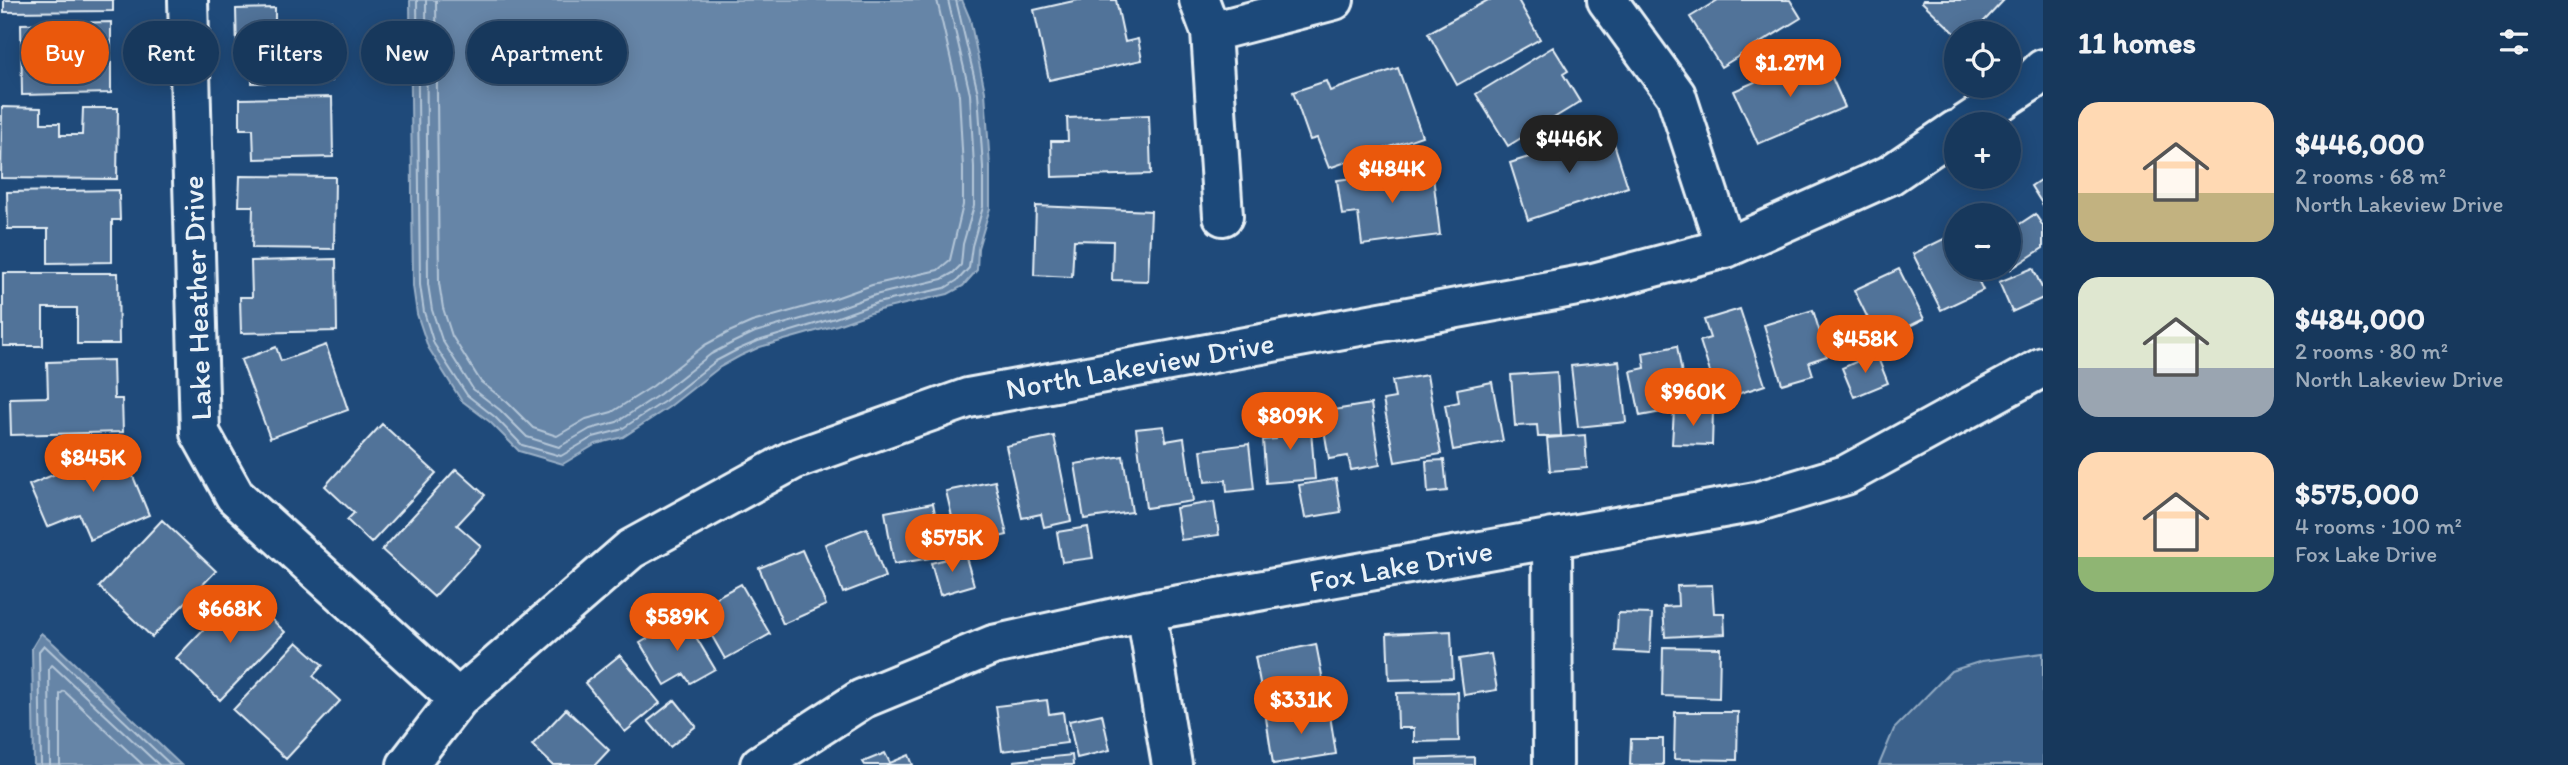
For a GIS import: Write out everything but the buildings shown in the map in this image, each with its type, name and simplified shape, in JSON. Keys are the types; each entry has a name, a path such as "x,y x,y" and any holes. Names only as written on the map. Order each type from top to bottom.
{"street":[{"name":"Lake Heather Drive","path":"188,0 201,433 235,496 458,699"},
{"path":"1223,216 1205,16 1334,0"},
{"path":"1607,0 1676,95 1726,247"},
{"path":"1984,112 2031,81 2043,69"},
{"name":"North Lakeview Drive","path":"407,765 458,699 631,549 793,460 981,395 1593,283 1726,247 1890,175 1944,138"},
{"name":"Fox Lake Drive","path":"760,765 862,699 993,645 1146,611 1756,502 1846,475 2043,367"},
{"path":"1552,538 1553,765"},
{"path":"1146,611 1172,765"}],"shaded area":[{"path":"2043,653 2043,765 1879,765 1894,729 1951,671 1982,661"}],"water":[{"path":"410,0 962,0 970,19 985,92 990,167 990,208 978,248 977,270 963,286 948,294 879,310 760,347 740,356 720,367 669,407 623,437 596,444 563,464 519,451 490,422 461,400 428,347 417,314 413,286 411,84 453,84 453,21 410,21"},
{"path":"41,633 181,765 34,765 32,648"}]}
